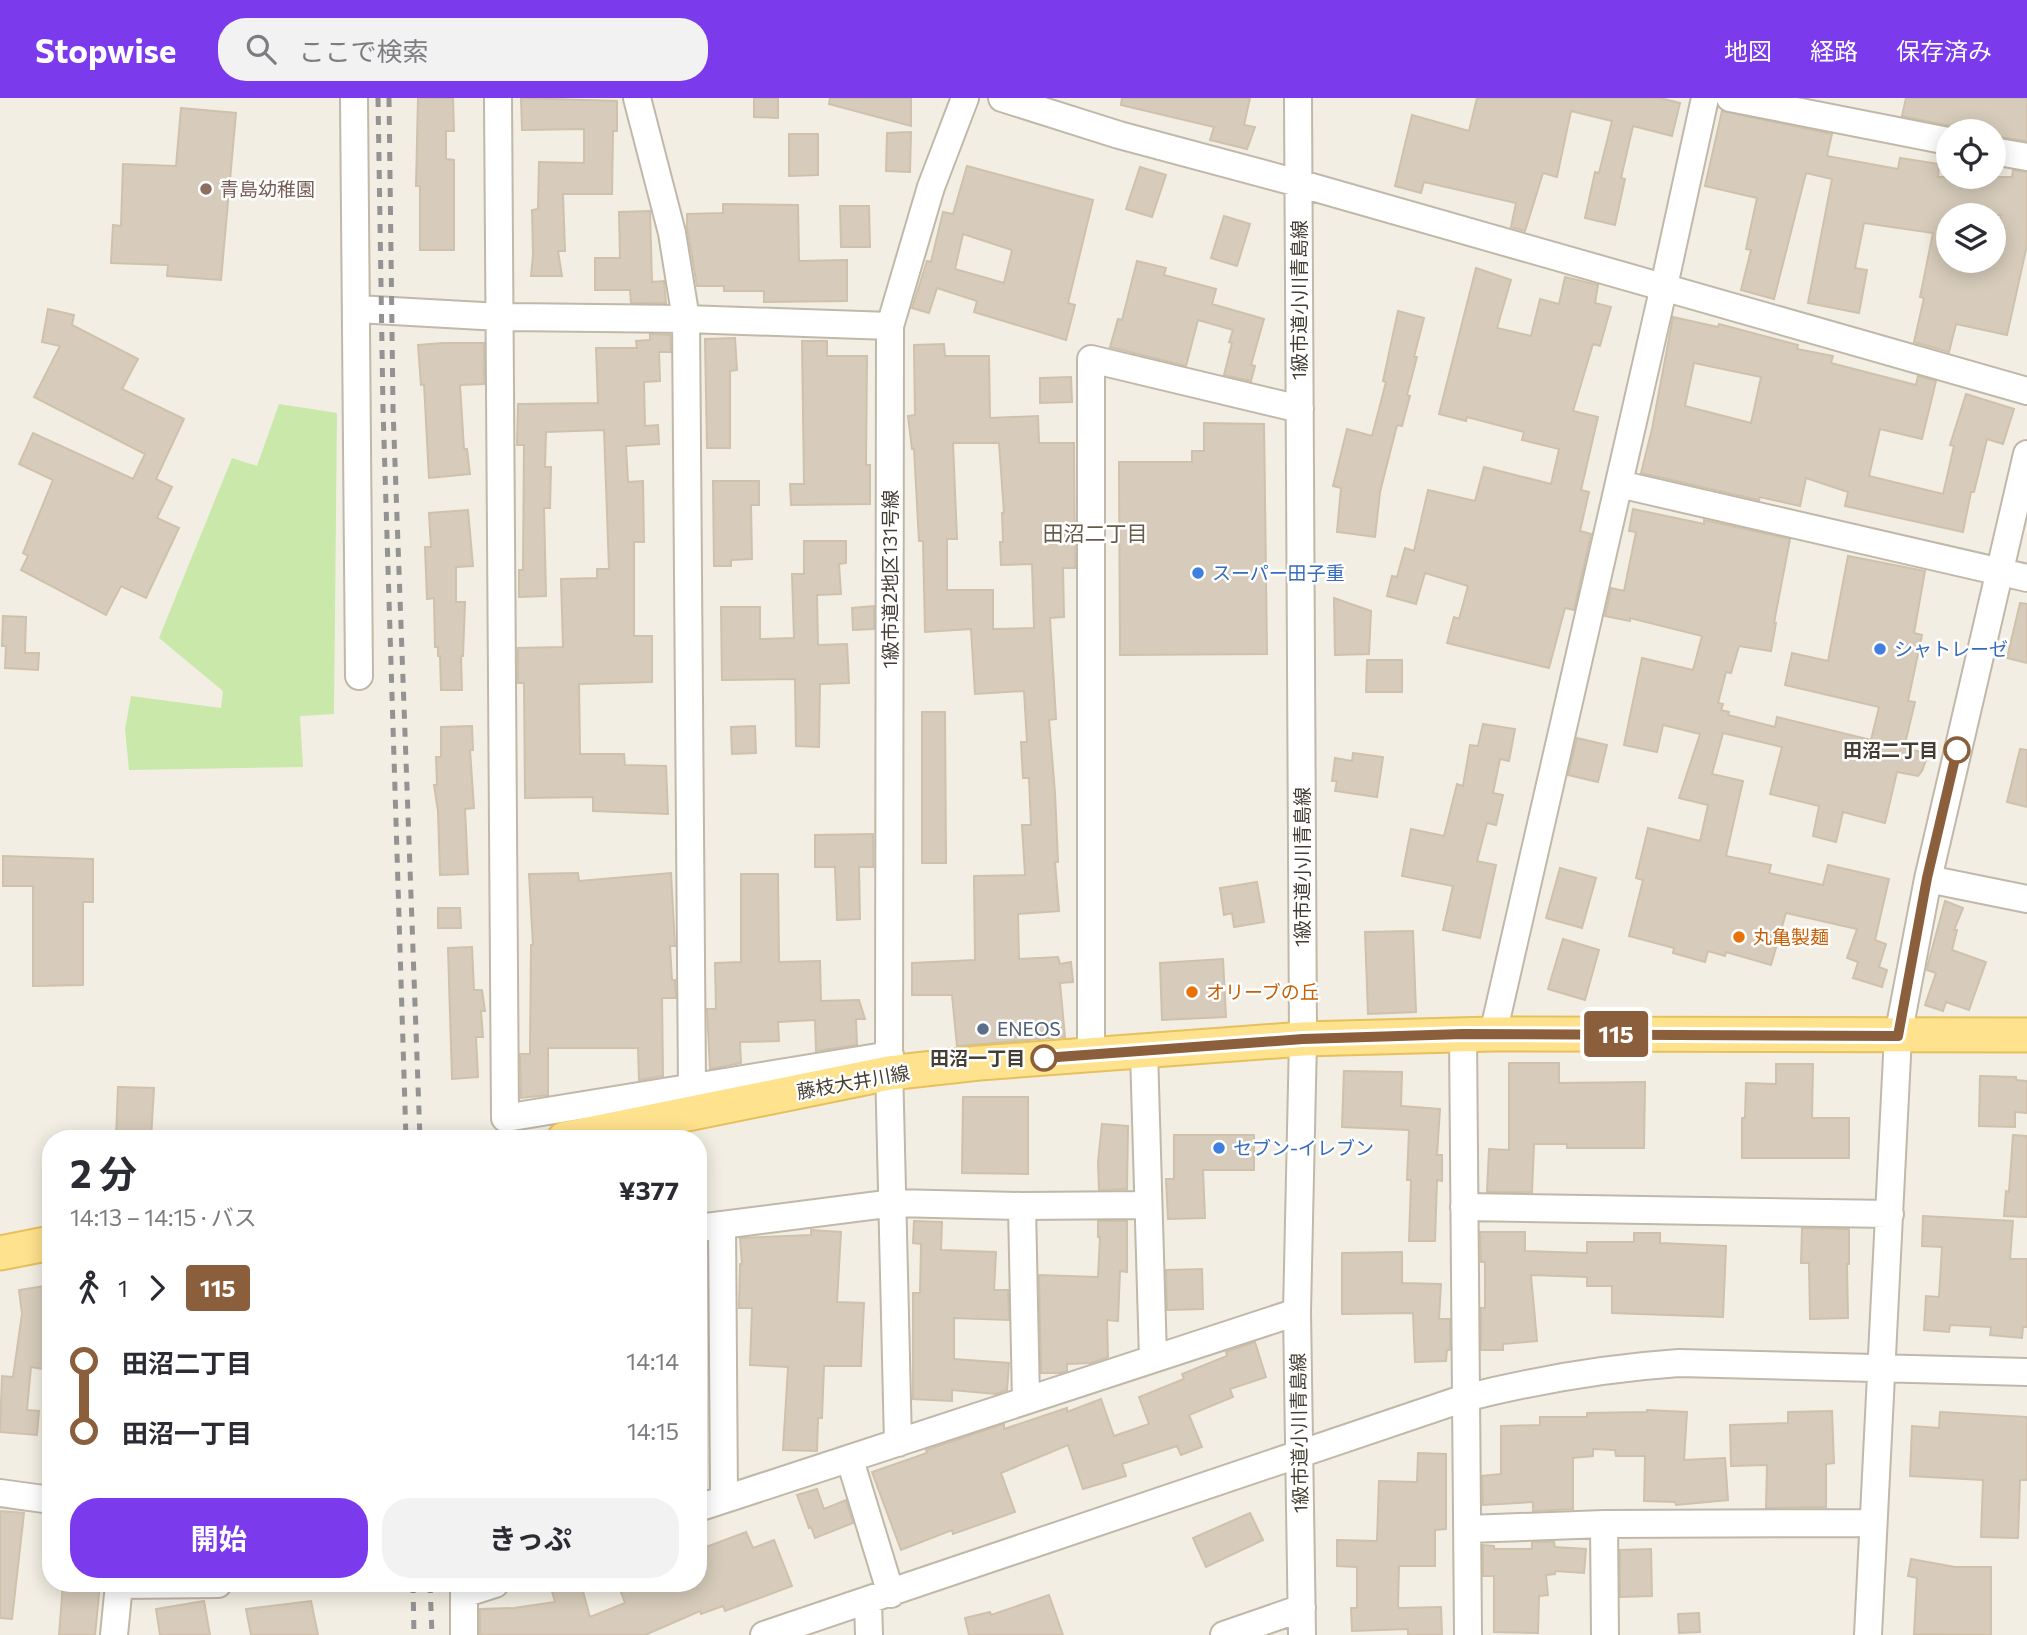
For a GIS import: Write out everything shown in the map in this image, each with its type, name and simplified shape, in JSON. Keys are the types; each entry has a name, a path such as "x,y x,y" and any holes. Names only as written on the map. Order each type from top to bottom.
{"main road":[{"name":"藤枝大井川線","path":"603,1130 890,1064 1091,1055 1303,1039 1478,1034 2027,1035"},
{"path":"0,1254 42,1244"}],"street":[{"path":"354,98 359,676"},
{"path":"498,98 505,1118 692,1087 890,1064"},
{"path":"637,98 672,233 685,319 692,1087"},
{"name":"1級市道2地区131号線","path":"898,1443 890,1064 890,326 931,187 965,98"},
{"path":"1002,98 1119,135 1664,286 2027,391"},
{"name":"1級市道小川青島線","path":"1298,98 1303,1039 1297,1312 1301,1453 1301,1635"},
{"path":"1468,1635 1464,1207 1478,1034 1619,484 1705,98"},
{"path":"1730,98 1936,139"},
{"path":"2006,153 2027,157"},
{"path":"357,309 500,317 685,319 890,326"},
{"path":"1091,1055 1091,359 1300,410"},
{"path":"1868,1635 1898,1036 1927,878 2027,454"},
{"path":"1619,484 2027,578"},
{"path":"1927,878 2027,899"},
{"path":"1144,1051 1153,1358"},
{"path":"724,1498 710,1227 894,1203 1147,1205"},
{"path":"1022,1206 1026,1400"},
{"path":"1464,1207 1890,1214"},
{"path":"0,1247 0,1254"},
{"path":"707,1505 1297,1312"},
{"path":"764,1635 1465,1398 1530,1382 1632,1366 1679,1363 2027,1372"},
{"path":"850,1460 879,1597 869,1635"},
{"path":"0,1493 42,1499"},
{"path":"1468,1529 1605,1524 1873,1522"},
{"path":"1605,1524 1605,1635"},
{"path":"114,1635 118,1592"},
{"path":"464,1592 464,1635"},
{"path":"1224,1635 1302,1608"}],"green space":[{"path":"279,404 337,413 334,714 300,716 303,767 129,770 125,729 131,696 221,708 223,691 159,638 232,458 257,466"}],"building":[{"path":"418,98 453,98 454,131 446,131 446,159 454,160 454,250 420,250 420,186 416,186"},
{"path":"521,98 617,101 617,131 613,131 612,194 563,194 565,251 558,251 562,276 531,276 532,210 538,209 539,162 584,163 584,129 522,130"},
{"path":"754,98 778,98 778,118 754,117"},
{"path":"830,98 911,98 911,126 829,104"},
{"path":"1122,98 1250,98 1244,125 1255,127 1247,149 1210,140 1214,127 1121,105"},
{"path":"1477,98 1660,98 1680,103 1672,136 1633,126 1621,178 1625,179 1615,225 1585,218 1595,172 1599,173 1612,121 1571,111 1557,177 1543,173 1525,231 1511,227 1516,203 1424,182 1421,193 1395,186 1412,115 1469,131"},
{"path":"1906,98 2027,98 2027,141 2006,138 2006,119 1936,119 1936,123 1902,116"},
{"path":"181,108 236,113 221,280 167,276 168,265 111,263 113,225 121,226 123,164 176,166"},
{"path":"1722,111 1832,134 1827,156 1898,169 1900,158 1936,164 1936,189 2006,189 2006,177 2012,177 2013,170 2027,172 2027,245 2007,335 1956,324 1949,352 1914,342 1924,298 1920,297 1933,233 1864,223 1855,268 1867,270 1859,313 1808,303 1832,179 1806,173 1774,299 1741,290 1751,250 1746,249 1757,198 1705,186"},
{"path":"911,132 910,172 886,171 887,133"},
{"path":"789,134 818,134 818,175 789,176"},
{"path":"967,166 1093,200 1068,303 1075,305 1066,340 974,312 977,301 937,288 929,313 912,308 927,261 931,262 943,212 953,214","holes":["963,234 1012,250 1004,283 955,269"]},
{"path":"1140,167 1166,175 1152,217 1126,209"},
{"path":"723,204 798,205 799,261 847,260 847,301 764,302 764,291 724,291 724,286 697,286 687,214 723,213"},
{"path":"840,206 869,206 870,247 841,247"},
{"path":"650,211 652,282 664,281 666,303 631,303 630,290 595,290 595,258 620,258 619,212"},
{"path":"1224,216 1250,224 1237,266 1211,258"},
{"path":"1137,261 1166,268 1164,275 1216,289 1212,304 1264,319 1251,365 1255,366 1251,381 1224,375 1233,330 1198,320 1186,366 1110,347 1118,319 1122,320"},
{"path":"1476,268 1511,280 1497,328 1531,336 1540,299 1559,304 1565,277 1598,285 1595,303 1611,307 1600,346 1593,344 1573,411 1598,417 1581,490 1589,492 1580,531 1591,534 1574,610 1565,608 1549,668 1447,643 1454,617 1459,619 1468,586 1425,573 1416,604 1387,596 1392,576 1397,577 1405,548 1414,551 1428,490 1475,501 1484,467 1551,484 1559,449 1522,440 1524,432 1467,417 1466,421 1439,414"},
{"path":"48,309 74,315 72,325 138,359 122,389 184,419 156,479 172,487 157,518 179,528 146,598 121,586 106,615 21,570 28,556 23,553 53,480 19,464 33,433 133,479 145,454 34,397 60,346 42,342"},
{"path":"1398,311 1424,318 1407,395 1410,396 1402,426 1397,425 1380,492 1375,537 1337,532 1341,488 1333,486 1347,429 1372,436 1386,382 1383,381"},
{"path":"1673,317 1718,327 1719,324 1798,345 1797,349 1833,356 1831,363 1916,385 1918,376 1936,381 1922,439 1880,429 1869,476 1943,494 1954,446 1950,445 1966,394 2014,409 2003,444 1987,439 1974,492 1971,492 1963,532 1845,506 1848,492 1806,478 1800,506 1760,497 1759,500 1641,473","holes":["1694,363 1761,377 1751,423 1685,406"]},
{"path":"650,334 670,335 671,352 659,352 660,381 644,382 645,426 658,425 659,444 626,446 628,482 643,481 644,542 634,542 634,636 652,636 652,682 579,684 580,754 624,754 625,765 666,766 668,814 593,811 593,797 525,798 524,683 518,683 518,648 563,647 561,579 597,578 597,569 609,569 604,430 546,432 545,467 551,467 550,508 544,508 546,596 519,597 519,570 523,570 524,445 517,445 518,404 598,403 596,348 637,348 636,341 650,340"},
{"path":"735,338 737,370 730,371 730,448 707,448 705,339"},
{"path":"802,341 827,341 827,356 867,356 866,465 870,465 870,504 791,505 790,484 804,484"},
{"path":"484,343 484,384 460,385 464,449 467,449 470,474 429,478 424,384 421,385 418,345"},
{"path":"944,344 945,356 989,356 990,418 1038,416 1039,443 1074,443 1075,568 1063,568 1064,617 1050,618 1056,719 1049,720 1055,793 1058,862 1055,862 1059,911 1018,914 1019,959 1058,957 1060,964 1071,962 1073,982 1060,983 1065,1037 957,1046 952,995 912,995 912,963 975,960 974,876 1025,875 1022,825 1031,825 1029,778 1023,778 1021,742 1027,742 1024,691 975,694 971,629 925,632 923,541 919,541 914,449 908,416 915,415 914,345","holes":["953,443 999,443 1004,513 1003,542 1000,542 1001,565 1032,564 1034,628 993,629 993,590 947,590 947,539 957,539"]},
{"path":"1071,377 1072,402 1040,403 1040,378"},
{"path":"1204,423 1264,424 1267,654 1120,655 1119,462 1192,462 1192,451 1204,451"},
{"path":"713,481 759,481 759,505 751,505 752,559 731,560 731,566 714,566"},
{"path":"1633,509 1704,524 1704,520 1790,539 1771,651 1739,646 1731,673 1726,672 1718,703 1723,704 1721,710 1729,712 1728,715 1775,727 1777,717 1871,740 1879,707 1785,685 1792,653 1828,661 1848,556 1925,571 1914,633 1922,635 1908,701 1915,702 1904,748 1922,752 1926,760 1918,776 1897,772 1885,823 1843,812 1836,842 1813,836 1819,806 1770,794 1782,747 1723,733 1712,774 1743,781 1726,856 1771,865 1769,873 1823,885 1828,865 1889,879 1875,940 1886,944 1879,967 1887,970 1882,987 1853,978 1858,962 1847,958 1857,929 1786,913 1771,965 1726,952 1725,956 1708,951 1705,962 1673,953 1674,948 1629,936 1643,880 1636,878 1648,828 1700,841 1708,805 1679,798 1700,734 1663,725 1657,752 1624,745 1642,658 1693,670 1702,636 1630,618 1630,621 1605,616 1611,588 1624,591 1636,532 1629,531"},
{"path":"468,510 473,566 456,567 456,602 465,602 461,656 462,690 441,690 440,656 438,647 435,647 434,598 427,599 425,547 431,547 429,513"},
{"path":"804,541 846,541 846,563 839,564 841,594 817,595 818,645 847,644 849,683 820,684 819,747 796,746 795,679 722,680 721,607 760,607 760,639 794,638 792,574 804,574"},
{"path":"1334,598 1371,611 1369,654 1335,655"},
{"path":"2020,603 2027,604 2027,663 2007,658"},
{"path":"874,606 874,629 853,630 852,608"},
{"path":"3,616 26,617 25,653 39,653 38,670 5,668 6,646 2,646"},
{"path":"1367,660 1402,660 1402,692 1366,692"},
{"path":"922,712 945,712 946,863 922,863"},
{"path":"1483,724 1515,729 1509,761 1500,759 1493,793 1503,795 1496,825 1487,823 1477,861 1496,865 1480,938 1443,930 1453,886 1402,876 1411,829 1444,836 1457,784 1463,786 1470,745 1478,746"},
{"path":"472,726 473,750 470,750 474,808 465,809 468,874 440,875 438,811 434,785 437,785 436,757 441,757 441,727"},
{"path":"755,726 756,753 732,754 731,727"},
{"path":"1577,738 1607,745 1598,782 1568,775"},
{"path":"2020,749 2027,750 2027,807 2007,802"},
{"path":"1353,753 1383,757 1377,797 1335,791 1337,781 1332,781 1335,758 1352,761"},
{"path":"873,834 873,867 859,867 860,919 837,920 835,867 815,867 815,835"},
{"path":"3,856 93,859 93,902 83,902 83,985 33,986 33,886 3,886"},
{"path":"1560,868 1596,878 1582,928 1546,918"},
{"path":"578,873 579,881 671,873 675,946 670,946 676,998 662,998 663,1076 639,1080 638,1048 548,1048 548,1095 521,1098 520,1054 530,1054 533,945 529,874"},
{"path":"741,874 778,874 779,962 820,961 821,1001 859,1000 865,1019 856,1019 857,1045 816,1051 815,1020 778,1022 779,1041 740,1042 741,1063 710,1069 707,1009 716,1009 715,963 741,962"},
{"path":"1257,882 1264,922 1234,927 1232,913 1224,915 1220,888"},
{"path":"1945,901 1963,908 1954,930 1957,930 1952,950 1986,962 1969,1010 1946,1002 1943,1011 1925,1005 1936,973 1927,970 1928,964"},
{"path":"438,908 460,908 461,928 438,928"},
{"path":"1413,931 1416,1012 1368,1014 1365,932"},
{"path":"1563,939 1599,950 1585,1000 1548,989"},
{"path":"472,947 474,990 482,990 485,1011 481,1011 483,1037 476,1037 478,1077 452,1079 448,948"},
{"path":"1223,959 1226,1017 1162,1020 1160,963"},
{"path":"1509,1063 1559,1063 1559,1083 1645,1082 1644,1148 1567,1148 1567,1144 1534,1144 1532,1192 1487,1192 1489,1149 1509,1150"},
{"path":"1776,1064 1813,1064 1812,1118 1849,1118 1849,1158 1742,1158 1742,1118 1745,1118 1746,1083 1776,1084"},
{"path":"1344,1071 1402,1072 1401,1106 1440,1109 1437,1155 1442,1155 1442,1181 1437,1180 1435,1241 1409,1241 1409,1130 1342,1127"},
{"path":"1980,1076 2016,1077 2016,1080 2027,1081 2027,1113 2015,1112 2015,1127 1979,1126"},
{"path":"118,1087 154,1088 152,1130 116,1130"},
{"path":"963,1097 1028,1097 1028,1174 962,1173"},
{"path":"1102,1124 1128,1126 1127,1189 1099,1190 1098,1162"},
{"path":"1174,1135 1254,1135 1254,1170 1203,1170 1205,1218 1168,1219 1166,1179 1174,1179"},
{"path":"2013,1135 2027,1136 2027,1217 2004,1216 2006,1191 2009,1192"},
{"path":"1923,1216 2013,1221 2010,1259 2027,1259 2027,1327 2023,1327 2022,1338 1990,1335 1991,1327 1950,1325 1949,1332 1924,1330 1926,1296 1939,1297 1942,1247 1922,1246"},
{"path":"914,1221 942,1222 941,1250 996,1252 994,1290 1008,1290 1009,1320 954,1318 954,1359 1009,1363 1007,1390 996,1394 952,1390 952,1401 913,1399 913,1293 920,1293 921,1244 913,1243"},
{"path":"1098,1221 1127,1221 1127,1272 1120,1271 1118,1321 1107,1320 1108,1357 1091,1363 1067,1364 1067,1371 1061,1373 1041,1373 1039,1275 1098,1277"},
{"path":"1802,1228 1849,1229 1848,1318 1810,1319 1809,1263 1801,1263"},
{"path":"811,1230 841,1232 837,1302 864,1303 861,1366 824,1366 822,1418 818,1418 817,1451 783,1450 788,1367 750,1365 752,1308 739,1308 742,1264 740,1238 811,1235"},
{"path":"1480,1232 1525,1232 1525,1251 1587,1253 1587,1242 1634,1242 1634,1233 1660,1233 1660,1243 1726,1246 1723,1317 1612,1313 1612,1286 1587,1286 1587,1277 1531,1275 1537,1341 1503,1344 1503,1350 1481,1350 1485,1262 1481,1262"},
{"path":"1402,1252 1402,1283 1441,1284 1439,1319 1450,1319 1450,1350 1447,1350 1446,1361 1415,1362 1413,1313 1342,1314 1342,1253"},
{"path":"1202,1269 1203,1309 1167,1310 1166,1270"},
{"path":"42,1286 42,1369 31,1367 27,1410 39,1411 37,1435 0,1432 2,1376 13,1377 22,1314 19,1290"},
{"path":"1255,1342 1266,1377 1230,1389 1233,1397 1189,1415 1202,1447 1181,1455 1177,1446 1122,1464 1126,1476 1083,1489 1068,1445 1001,1473 1015,1512 953,1534 952,1530 901,1550 872,1472 927,1453 926,1450 1004,1424 1004,1429 1067,1408 1067,1412 1101,1399 1114,1436 1149,1424 1139,1397 1184,1379 1182,1374 1227,1356 1226,1352"},
{"path":"1647,1410 1687,1412 1684,1460 1725,1458 1728,1500 1676,1505 1675,1502 1644,1501 1645,1456 1616,1456 1615,1450 1593,1449 1593,1456 1573,1458 1573,1509 1533,1511 1533,1502 1483,1505 1482,1476 1501,1474 1501,1426 1540,1425 1540,1417 1587,1417 1587,1413"},
{"path":"1832,1411 1834,1463 1826,1464 1826,1507 1766,1508 1767,1465 1731,1466 1730,1425 1788,1423 1788,1412"},
{"path":"1940,1412 2027,1417 2027,1480 2020,1480 2018,1538 1981,1537 1983,1480 1910,1476 1912,1426 1939,1428"},
{"path":"1418,1453 1446,1454 1446,1529 1435,1530 1435,1566 1399,1566 1398,1606 1441,1607 1442,1635 1408,1635 1408,1629 1352,1631 1351,1608 1357,1608 1357,1567 1337,1566 1337,1540 1377,1541 1379,1481 1417,1482"},
{"path":"817,1489 824,1509 846,1500 853,1523 815,1538 797,1495"},
{"path":"0,1511 24,1513 12,1619 0,1618"},
{"path":"1250,1513 1263,1540 1206,1567 1193,1538"},
{"path":"746,1532 753,1548 774,1540 792,1586 725,1611 723,1606 701,1614 700,1611 645,1635 480,1635 480,1609 514,1608 555,1602 552,1592 583,1592 590,1617 625,1603 621,1592 707,1592 707,1547"},
{"path":"1532,1542 1554,1542 1555,1547 1586,1549 1584,1573 1555,1571 1555,1574 1546,1575 1548,1595 1539,1596 1538,1633 1494,1632 1494,1576 1483,1576 1483,1545 1494,1546 1494,1549 1532,1549"},
{"path":"1651,1549 1652,1596 1620,1597 1620,1550"},
{"path":"1911,1559 1955,1567 1991,1567 1991,1635 1914,1634 1917,1578 1908,1576"},
{"path":"62,1592 99,1592 95,1635 59,1635"},
{"path":"1049,1595 1063,1635 969,1635 965,1618 990,1612 991,1615"},
{"path":"204,1601 210,1635 160,1635 156,1609"},
{"path":"311,1601 318,1635 251,1635 246,1609"},
{"path":"1699,1613 1700,1632 1679,1633 1678,1614"}],"railway":[{"path":"378,98 383,409 406,1130"},
{"path":"389,98 393,409 420,1130"},
{"path":"413,1592 414,1635"},
{"path":"430,1592 432,1635"}],"bus line":[{"name":"115","path":"1044,1058 1303,1039 1463,1034 1898,1036 1927,878 1957,750"}],"place":[{"name":"青島幼稚園","path":"206,189"},
{"name":"スーパー田子重","path":"1198,573"},
{"name":"シャトレーゼ","path":"1880,649"},
{"name":"田沼二丁目","path":"1957,750"},
{"name":"丸亀製麺","path":"1739,937"},
{"name":"オリーブの丘","path":"1192,992"},
{"name":"ENEOS","path":"983,1029"},
{"name":"田沼一丁目","path":"1044,1058"},
{"name":"セブン-イレブン","path":"1219,1148"}],"district":[{"name":"田沼二丁目","path":"1095,534"}]}
